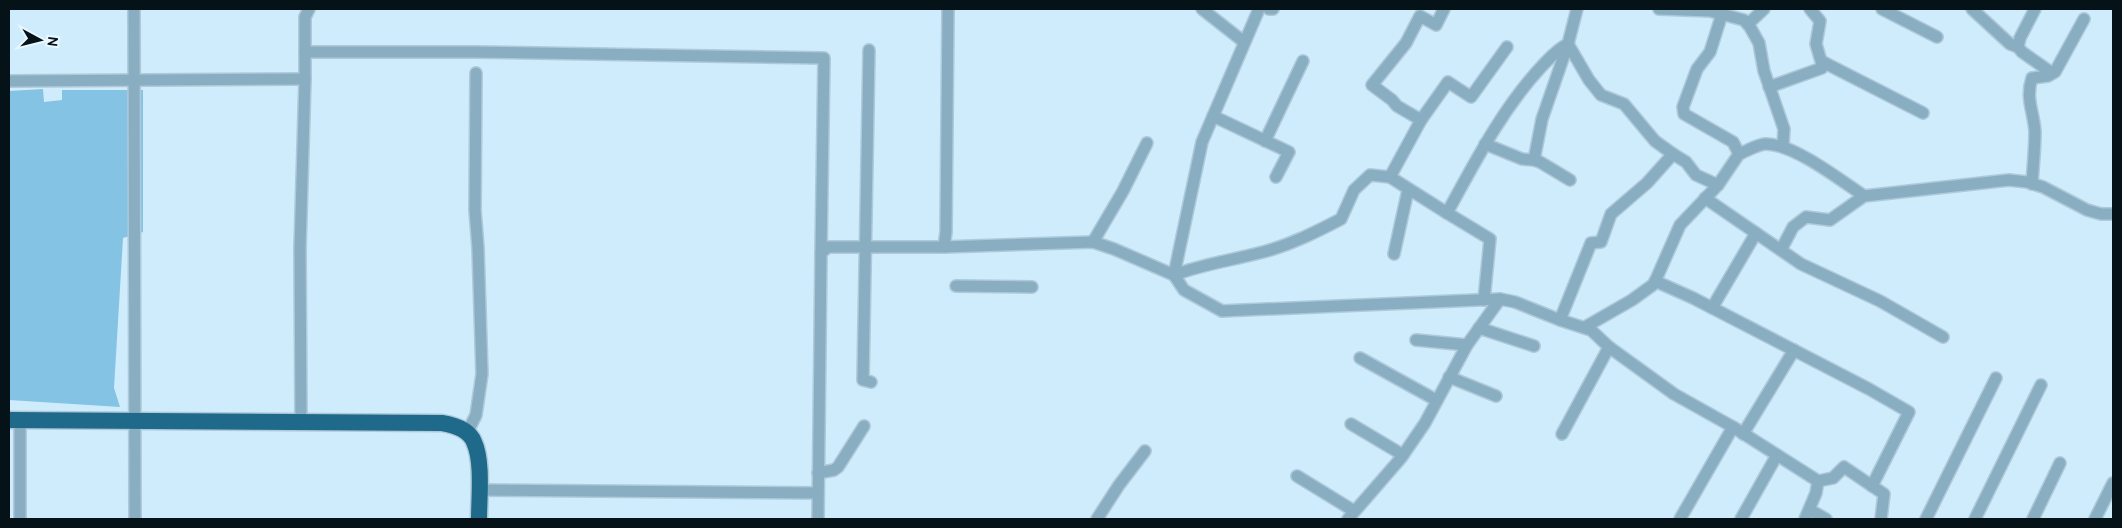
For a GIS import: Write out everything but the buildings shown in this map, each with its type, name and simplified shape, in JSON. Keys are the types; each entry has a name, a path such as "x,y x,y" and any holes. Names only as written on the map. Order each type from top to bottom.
{"highway":[{"path":"14,420 442,423 456,426 467,433 474,441 478,459 480,490 479,519"}],"street":[{"path":"134,9 135,519"},
{"path":"301,421 300,248 305,79 304,18 307,9"},
{"path":"944,247 946,232 948,9"},
{"path":"1202,9 1244,42"},
{"path":"1174,275 1202,142 1259,9"},
{"path":"1421,120 1397,106 1372,85 1406,43 1420,16 1436,25 1444,9"},
{"path":"1534,160 1542,119 1568,44 1576,9"},
{"path":"1659,9 1710,11 1744,20 1748,24 1759,43 1764,71 1784,129 1783,146"},
{"path":"1748,24 1764,9"},
{"path":"1810,9 1820,21 1816,44 1821,61 1923,113"},
{"path":"1882,9 1937,37"},
{"path":"1972,9 2010,44 2018,46 2022,52 2052,74"},
{"path":"2018,46 2035,9"},
{"path":"1722,14 1710,52 1698,69 1683,107 1684,114 1733,142 1739,154"},
{"path":"2032,184 2035,134 2034,120 2029,101 2029,87 2032,78 2055,72 2084,18"},
{"path":"1447,213 1485,144 1524,86 1555,51 1568,44"},
{"path":"1568,44 1588,80 1601,95 1624,104 1655,141 1686,162 1696,175 1718,184"},
{"path":"1390,177 1421,120 1448,82 1471,97 1506,47"},
{"path":"869,50 863,380 871,382"},
{"path":"305,52 474,52 824,58 818,519"},
{"path":"1265,141 1303,61"},
{"path":"1769,87 1822,68 1825,63"},
{"path":"467,433 476,415 482,374 475,210 476,73"},
{"path":"9,81 305,79"},
{"path":"1213,116 1289,152 1276,177"},
{"path":"1093,242 1123,191 1146,143"},
{"path":"1485,144 1522,159 1540,162 1570,180"},
{"path":"1585,327 1632,300 1654,284 1680,225 1718,184 1739,154 1763,144 1783,146 1822,168 1864,196"},
{"path":"1560,320 1591,243 1601,242 1611,214 1646,183 1673,154"},
{"path":"1174,275 1212,263 1264,252 1317,231 1341,219 1354,190 1370,175 1390,177 1408,190 1490,239 1484,300"},
{"path":"1781,250 1793,227 1806,217 1830,220 1864,196 2008,180 2042,187 2087,210 2101,214 2113,214"},
{"path":"1394,254 1408,190"},
{"path":"1705,198 1801,264 1880,301 1943,337"},
{"path":"1712,308 1756,233"},
{"path":"822,253 828,246 865,248 944,247 1093,242 1114,248 1174,275 1184,290 1222,311 1500,299 1515,302 1591,330 1609,347 1674,394 1733,427 1818,481 1833,478 1844,467 1884,494 1880,519"},
{"path":"1655,281 1794,350 1909,412 1872,486"},
{"path":"956,286 1032,287"},
{"path":"1297,476 1351,515 1403,455 1425,423 1467,345 1500,299"},
{"path":"1479,328 1534,346"},
{"path":"1416,340 1467,345"},
{"path":"1562,434 1609,347"},
{"path":"1743,434 1794,350"},
{"path":"1360,358 1436,400"},
{"path":"1449,377 1496,396"},
{"path":"1926,519 1996,378"},
{"path":"1975,519 2040,385"},
{"path":"14,420 20,519"},
{"path":"1351,424 1403,455"},
{"path":"818,473 834,470 838,467 864,426"},
{"path":"1680,519 1733,427"},
{"path":"1097,519 1145,450"},
{"path":"1741,519 1777,455"},
{"path":"2033,519 2060,463"},
{"path":"1818,481 1816,493 1807,514 1826,519"},
{"path":"2095,519 2113,483"},
{"path":"480,490 818,493"}],"shaded area":[{"path":"43,89 44,102 62,100 62,90 143,90 143,232 123,238 114,388 120,407 9,400 9,91"}]}
